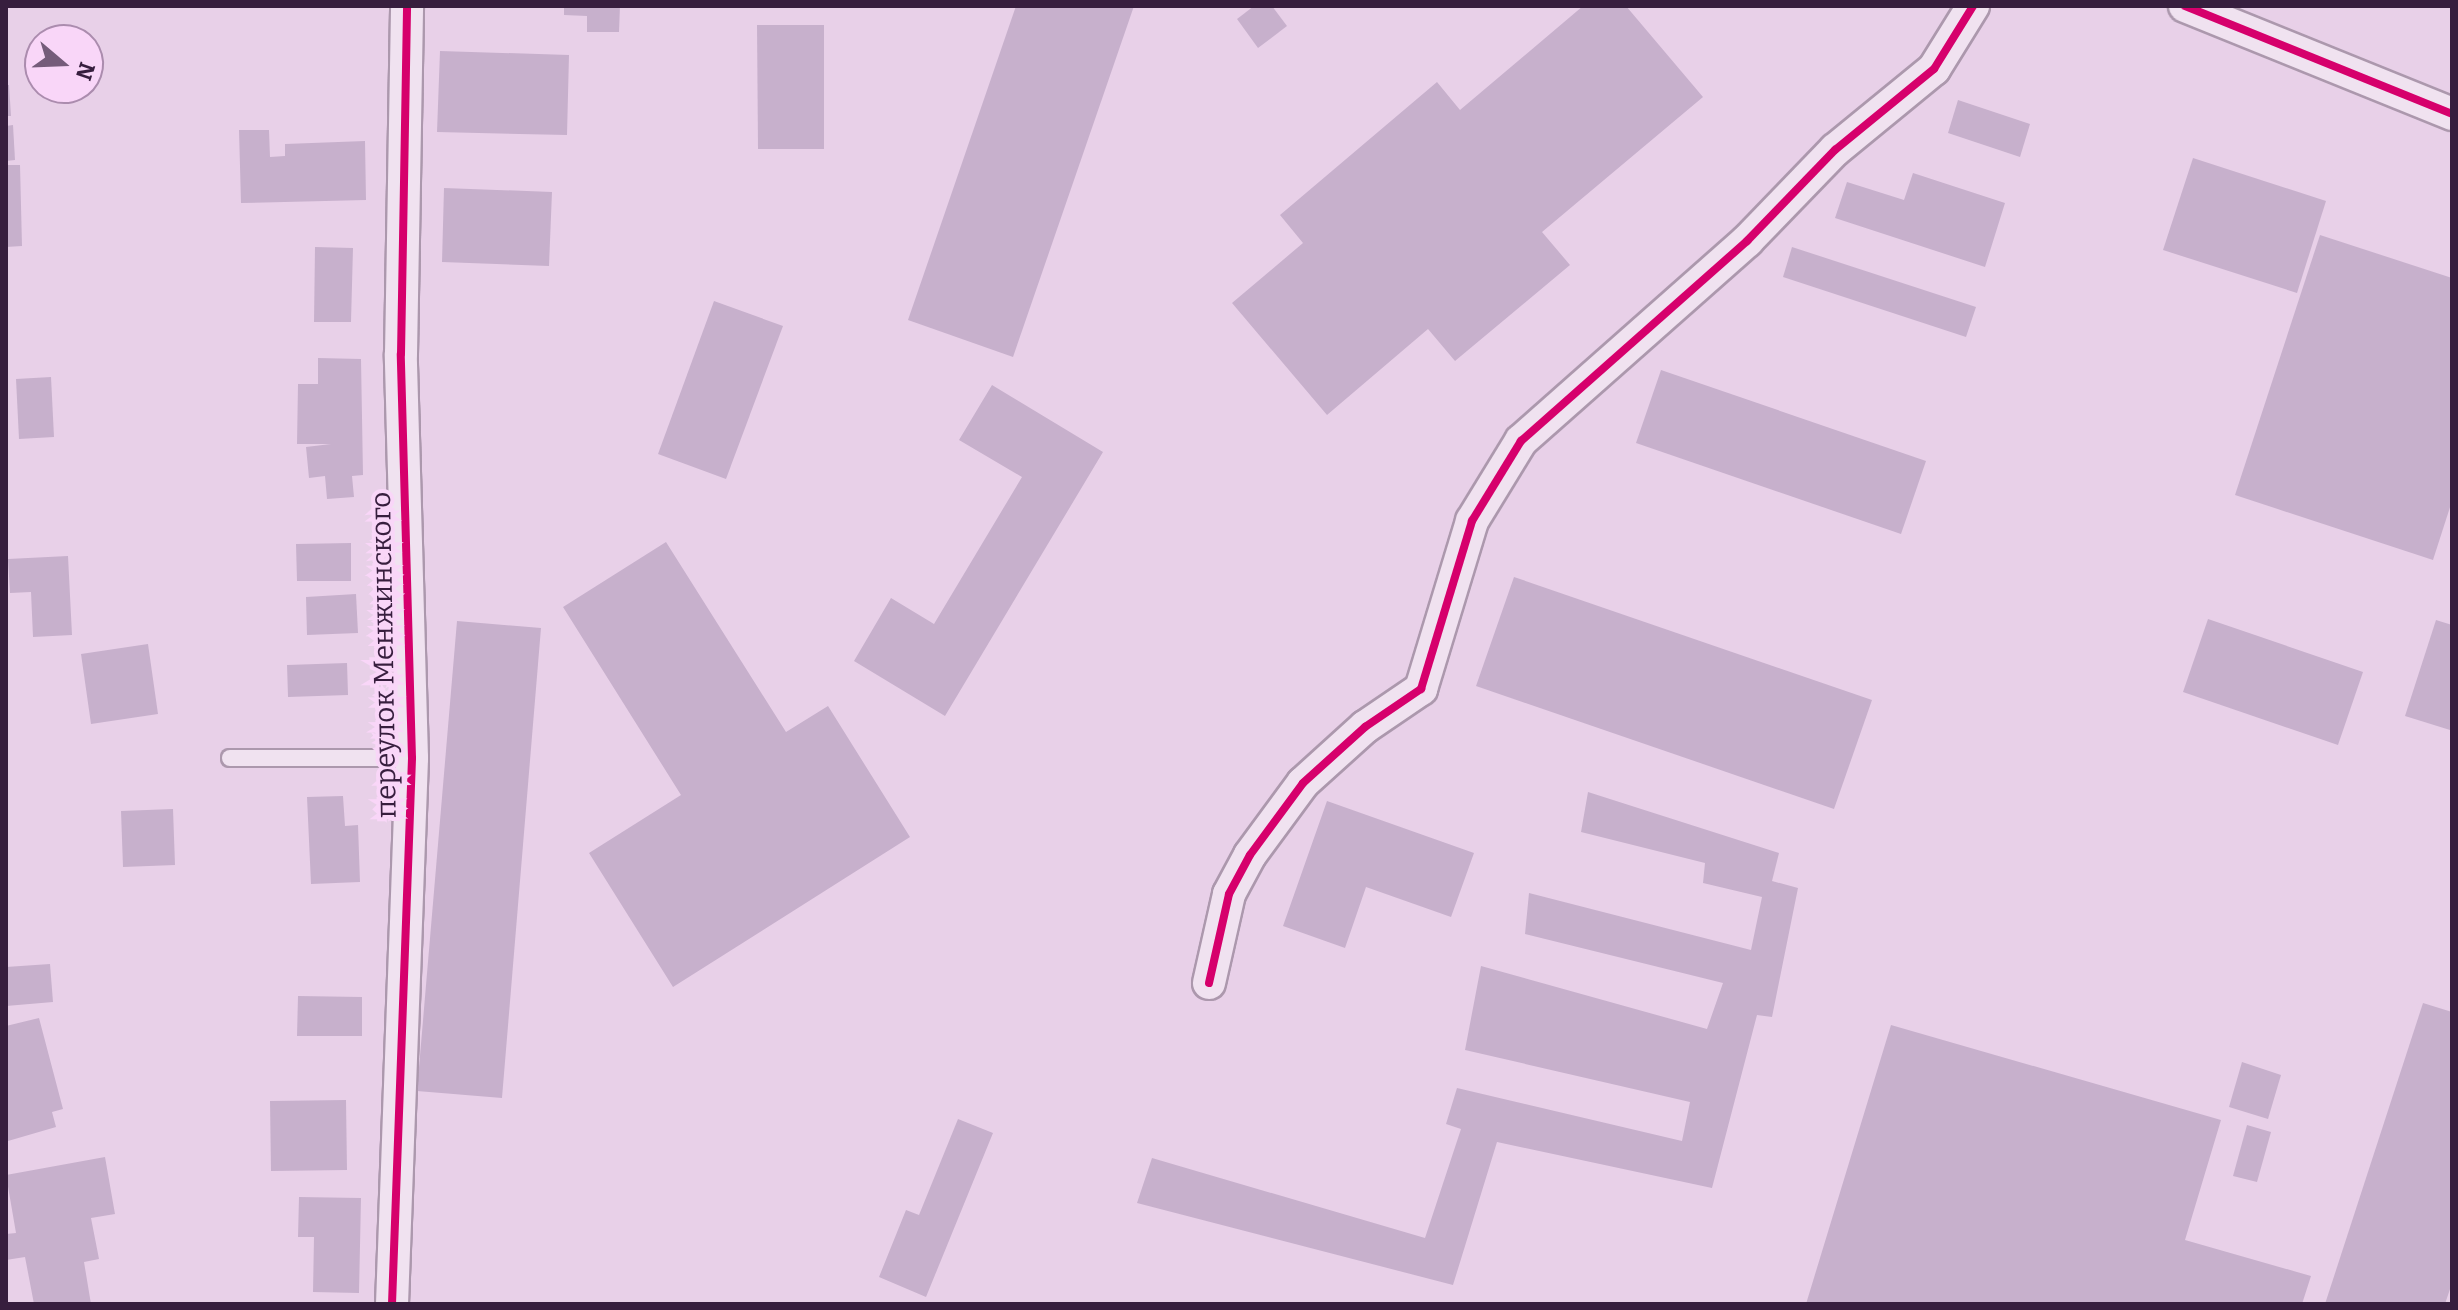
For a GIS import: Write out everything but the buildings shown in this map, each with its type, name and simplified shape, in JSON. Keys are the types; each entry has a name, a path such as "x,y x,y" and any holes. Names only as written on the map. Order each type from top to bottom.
{"street":[{"name":"переулок Менжинского","path":"392,1304 412,758 401,354 407,6"},
{"path":"1209,983 1229,894 1259,843 1303,783 1365,727 1421,689 1472,521 1521,441 1747,241 1835,150 1934,69 1973,6"},
{"path":"2185,6 2452,114"}],"lane":[{"path":"230,758 412,758"}],"cycle path":[{"path":"392,1304 412,758 401,354 407,6"},
{"path":"1209,983 1229,894 1250,855 1303,783 1365,727 1421,689 1472,521 1521,441 1747,241 1835,150 1934,69 1973,6"},
{"path":"2185,6 2452,114"}]}
